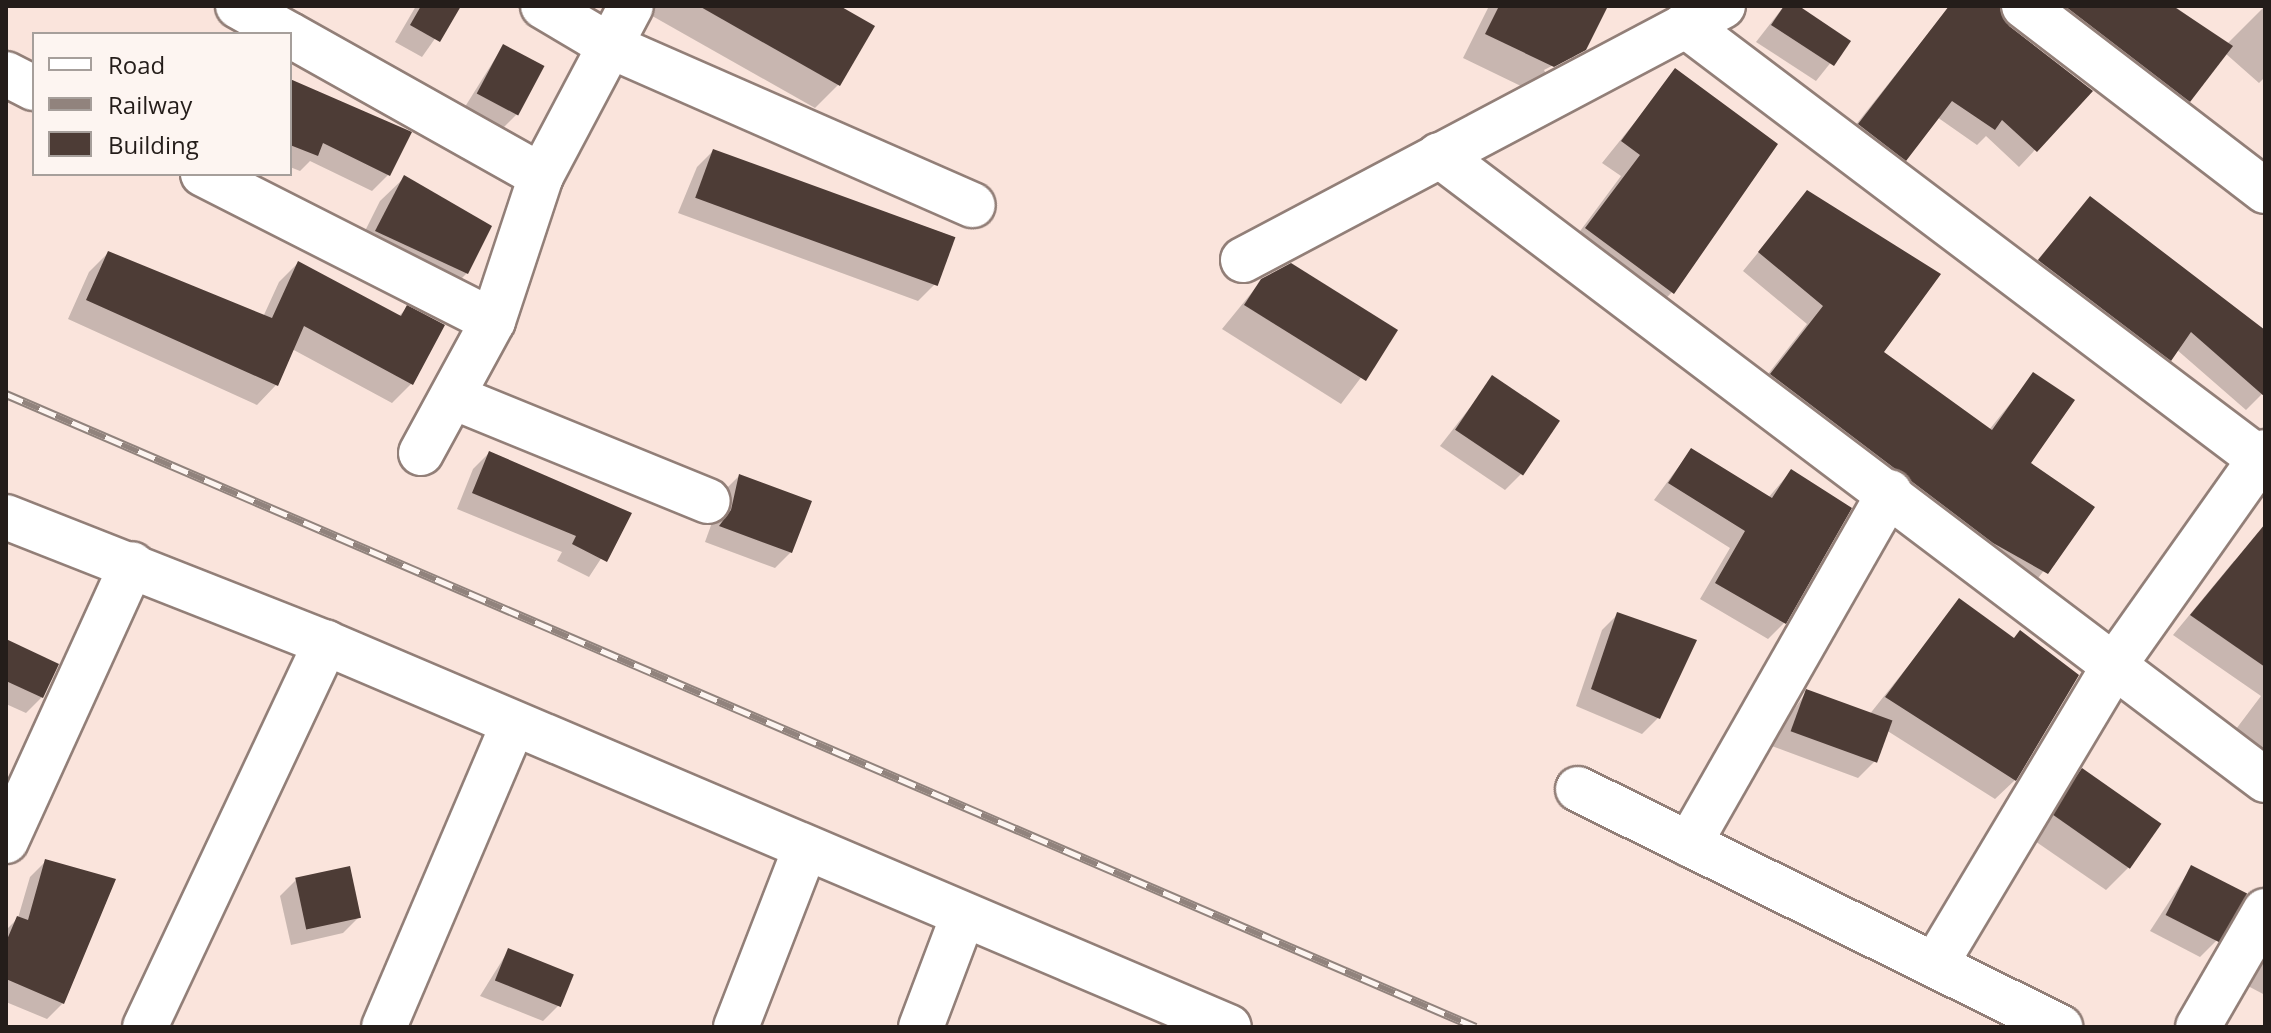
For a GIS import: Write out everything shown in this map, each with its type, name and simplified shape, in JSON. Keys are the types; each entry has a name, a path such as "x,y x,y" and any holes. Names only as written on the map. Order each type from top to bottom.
{"street":[{"path":"238,6 284,32"},
{"path":"543,6 610,46 973,205"},
{"path":"421,453 493,321 541,176 631,6"},
{"path":"2024,6 2265,191"},
{"path":"1243,260 1704,15 2263,458 2117,661 1935,965"},
{"path":"292,37 541,176"},
{"path":"6,74 32,87"},
{"path":"1439,155 2117,661 2265,780"},
{"path":"207,176 493,321"},
{"path":"453,397 708,501"},
{"path":"1689,844 1890,492"},
{"path":"6,517 132,564 326,643 1223,1026"},
{"path":"6,841 132,564"},
{"path":"145,1027 326,643"},
{"path":"384,1027 513,724"},
{"path":"1578,789 2060,1027"},
{"path":"736,1027 805,849"},
{"path":"2198,1027 2265,911"},
{"path":"921,1027 963,916"}],"building":[{"path":"421,6 461,6 440,42 410,25"},
{"path":"699,6 840,6 875,26 840,86"},
{"path":"1499,6 1608,6 1586,50 1554,67 1485,34"},
{"path":"1784,6 1799,6 1851,41 1834,66 1771,25"},
{"path":"1949,6 2000,6 2009,26 2093,91 2037,152 2002,120 1995,130 1952,101 1906,161 1858,124"},
{"path":"2065,6 2173,6 2233,46 2190,102"},
{"path":"503,44 544,66 518,116 477,93"},
{"path":"1675,68 1778,144 1674,294 1585,228 1640,155 1621,141"},
{"path":"292,80 412,132 390,176 323,143 318,156 292,146"},
{"path":"713,149 955,237 938,286 695,198"},
{"path":"404,175 492,226 468,274 375,231"},
{"path":"1807,190 1941,274 1884,352 1992,430 2033,372 2075,400 2031,463 2095,507 2048,574 1993,543 1770,374 1823,306 1758,252"},
{"path":"2090,196 2265,330 2265,397 2191,332 2171,361 2038,260"},
{"path":"108,251 272,318 298,261 401,316 407,305 445,325 413,385 304,326 278,386 86,300"},
{"path":"1291,263 1398,330 1366,381 1244,305 1261,279"},
{"path":"1492,375 1560,421 1523,476 1455,430"},
{"path":"1691,448 1772,498 1791,469 1852,508 1786,624 1715,583 1745,531 1668,483"},
{"path":"489,451 632,513 607,562 572,544 576,536 472,493"},
{"path":"739,474 812,501 792,553 719,526 731,510"},
{"path":"2265,524 2265,667 2190,615"},
{"path":"1959,598 2014,638 2020,630 2079,675 2016,781 1885,697"},
{"path":"1617,612 1697,640 1660,719 1591,689"},
{"path":"6,639 59,664 43,698 6,681"},
{"path":"1806,689 1892,720 1877,763 1791,731"},
{"path":"2082,768 2161,824 2130,869 2050,813"},
{"path":"45,859 116,879 64,1004 6,979 6,942 17,916 28,920"},
{"path":"2191,865 2247,894 2222,943 2166,915"},
{"path":"350,866 361,918 306,929 295,878"},
{"path":"508,948 574,975 561,1007 495,980"}],"railway":[{"path":"6,394 1476,1027"}]}
